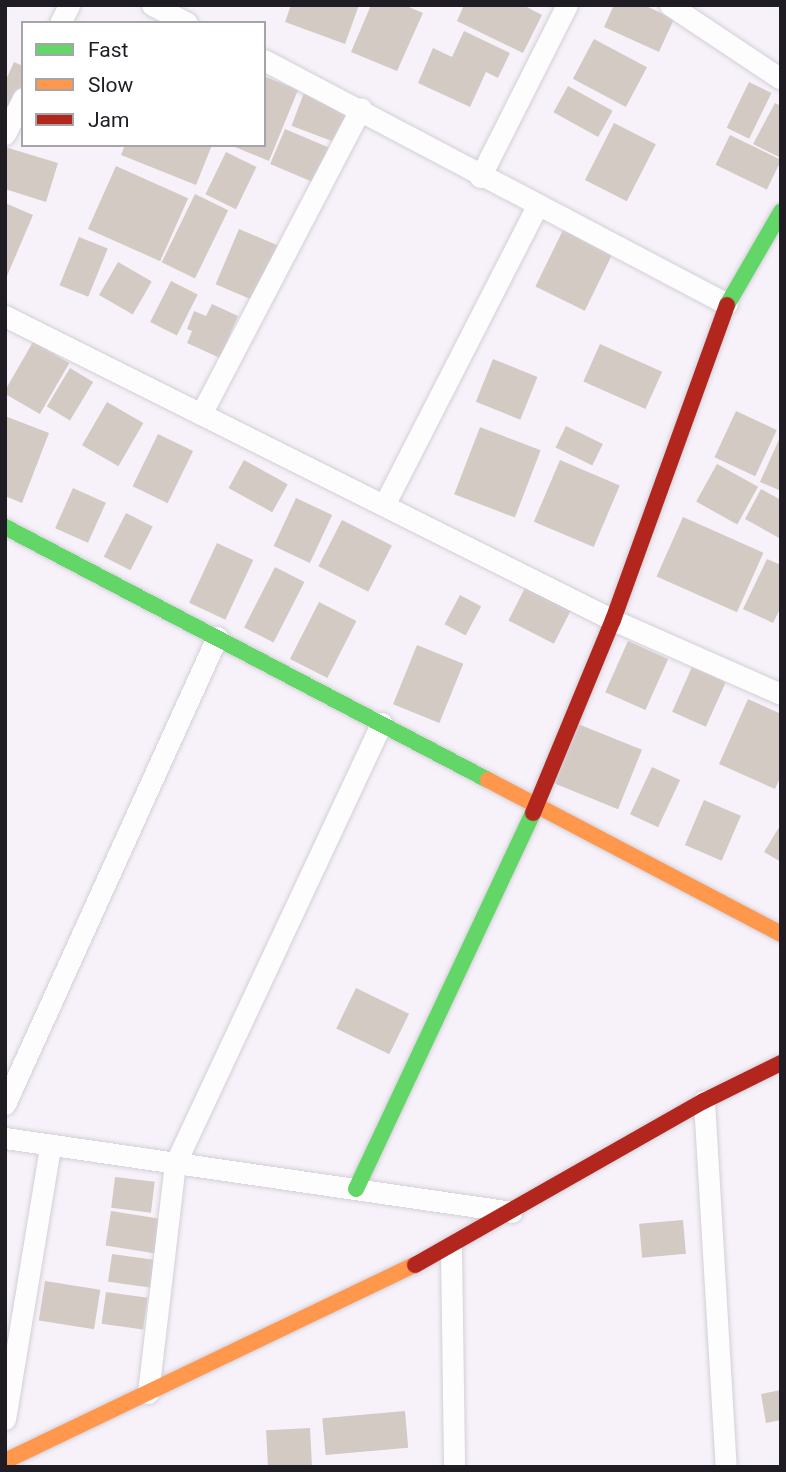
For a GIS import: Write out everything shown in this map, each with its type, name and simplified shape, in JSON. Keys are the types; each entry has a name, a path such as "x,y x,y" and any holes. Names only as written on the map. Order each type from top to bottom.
{"street":[{"path":"61,21 69,5"},
{"path":"152,5 183,21"},
{"path":"480,177 567,5"},
{"path":"670,5 781,79"},
{"path":"266,62 361,108 480,177 727,304"},
{"path":"5,134 21,102"},
{"path":"201,414 361,108"},
{"path":"384,505 537,206"},
{"path":"356,1189 537,805 613,620 727,304 781,212"},
{"path":"5,316 613,620 781,694"},
{"path":"5,527 781,934"},
{"path":"5,1104 217,637"},
{"path":"148,1393 175,1164 382,723"},
{"path":"5,1461 451,1248 704,1101 781,1063"},
{"path":"704,1101 726,1467"},
{"path":"5,1138 512,1212"},
{"path":"5,1419 50,1146"},
{"path":"451,1248 454,1467"}],"building":[{"path":"291,5 359,5 345,44 285,22"},
{"path":"371,5 404,5 423,13 397,71 351,52"},
{"path":"464,5 523,5 542,15 523,53 457,21"},
{"path":"614,5 644,5 674,19 659,52 604,27"},
{"path":"464,31 510,53 498,78 486,72 470,107 418,83 433,48 452,57"},
{"path":"594,39 647,67 626,107 573,79"},
{"path":"14,62 21,65 21,129 5,122 5,82"},
{"path":"266,77 298,90 269,161 235,147 266,147"},
{"path":"749,82 771,93 749,139 727,128"},
{"path":"568,86 613,111 598,137 553,112"},
{"path":"304,93 351,111 338,144 291,126"},
{"path":"775,103 781,106 781,158 753,144"},
{"path":"614,123 656,144 627,201 585,180"},
{"path":"285,129 333,149 318,184 270,164"},
{"path":"730,135 781,160 767,190 716,165"},
{"path":"5,147 58,163 46,202 5,189"},
{"path":"124,147 211,147 196,185 121,155"},
{"path":"226,152 257,167 236,209 205,194"},
{"path":"116,166 188,198 160,261 88,229"},
{"path":"195,194 228,210 195,279 162,262"},
{"path":"5,203 33,215 7,276 5,275"},
{"path":"239,229 285,249 262,304 216,284"},
{"path":"563,230 612,254 585,311 535,287"},
{"path":"79,237 108,249 88,297 60,285"},
{"path":"118,262 152,282 133,314 99,295"},
{"path":"171,281 198,295 177,336 150,322"},
{"path":"212,304 238,316 220,358 187,343 192,331 187,329 194,311 206,316"},
{"path":"33,342 69,363 40,414 5,394"},
{"path":"600,344 662,372 645,409 583,381"},
{"path":"493,359 538,377 520,420 476,402"},
{"path":"70,368 93,382 70,420 47,407"},
{"path":"107,402 143,423 118,466 82,445"},
{"path":"736,411 777,430 755,476 714,457"},
{"path":"5,416 49,433 22,503 5,496"},
{"path":"566,426 603,444 592,466 555,448"},
{"path":"480,427 541,450 515,518 454,494"},
{"path":"158,434 193,451 168,503 133,486"},
{"path":"781,435 781,491 760,482"},
{"path":"244,460 288,484 272,512 228,488"},
{"path":"560,460 620,485 594,547 534,522"},
{"path":"717,464 758,487 737,524 696,502"},
{"path":"73,488 106,503 88,543 55,528"},
{"path":"761,489 781,500 781,539 745,519"},
{"path":"296,498 332,515 310,563 274,546"},
{"path":"126,513 153,527 130,570 104,557"},
{"path":"683,517 763,553 737,612 657,576"},
{"path":"342,520 392,545 368,592 318,566"},
{"path":"217,543 253,560 225,620 189,603"},
{"path":"767,559 781,565 781,607 773,623 743,609"},
{"path":"275,567 304,582 274,643 244,628"},
{"path":"527,584 572,607 554,644 508,621"},
{"path":"460,595 481,606 466,635 445,624"},
{"path":"319,602 356,621 327,678 290,659"},
{"path":"628,641 668,659 645,710 605,692"},
{"path":"417,645 463,664 439,723 393,704"},
{"path":"692,667 726,682 706,727 672,712"},
{"path":"748,699 781,714 781,776 775,789 719,764"},
{"path":"578,724 642,750 618,809 554,783"},
{"path":"652,767 680,780 658,827 630,814"},
{"path":"704,800 741,816 722,861 685,845"},
{"path":"781,824 781,862 764,852"},
{"path":"356,988 409,1014 389,1054 336,1028"},
{"path":"115,1177 155,1182 151,1213 111,1208"},
{"path":"111,1211 164,1219 159,1254 106,1246"},
{"path":"683,1220 686,1254 642,1258 639,1224"},
{"path":"112,1254 156,1260 152,1288 108,1282"},
{"path":"45,1281 100,1290 94,1329 39,1321"},
{"path":"106,1292 148,1298 143,1330 102,1324"},
{"path":"781,1390 781,1420 766,1423 761,1394"},
{"path":"405,1411 408,1448 326,1455 322,1418"},
{"path":"310,1428 312,1467 268,1467 266,1430"}],"traffic: fast":[{"path":"727,305 781,212"},
{"path":"5,527 488,780"},
{"path":"356,1189 533,813"}],"traffic: slow":[{"path":"488,780 781,934"},
{"path":"5,1461 415,1265"}],"traffic: jam":[{"path":"533,813 613,620 727,305"},
{"path":"415,1265 704,1101 781,1063"}]}
